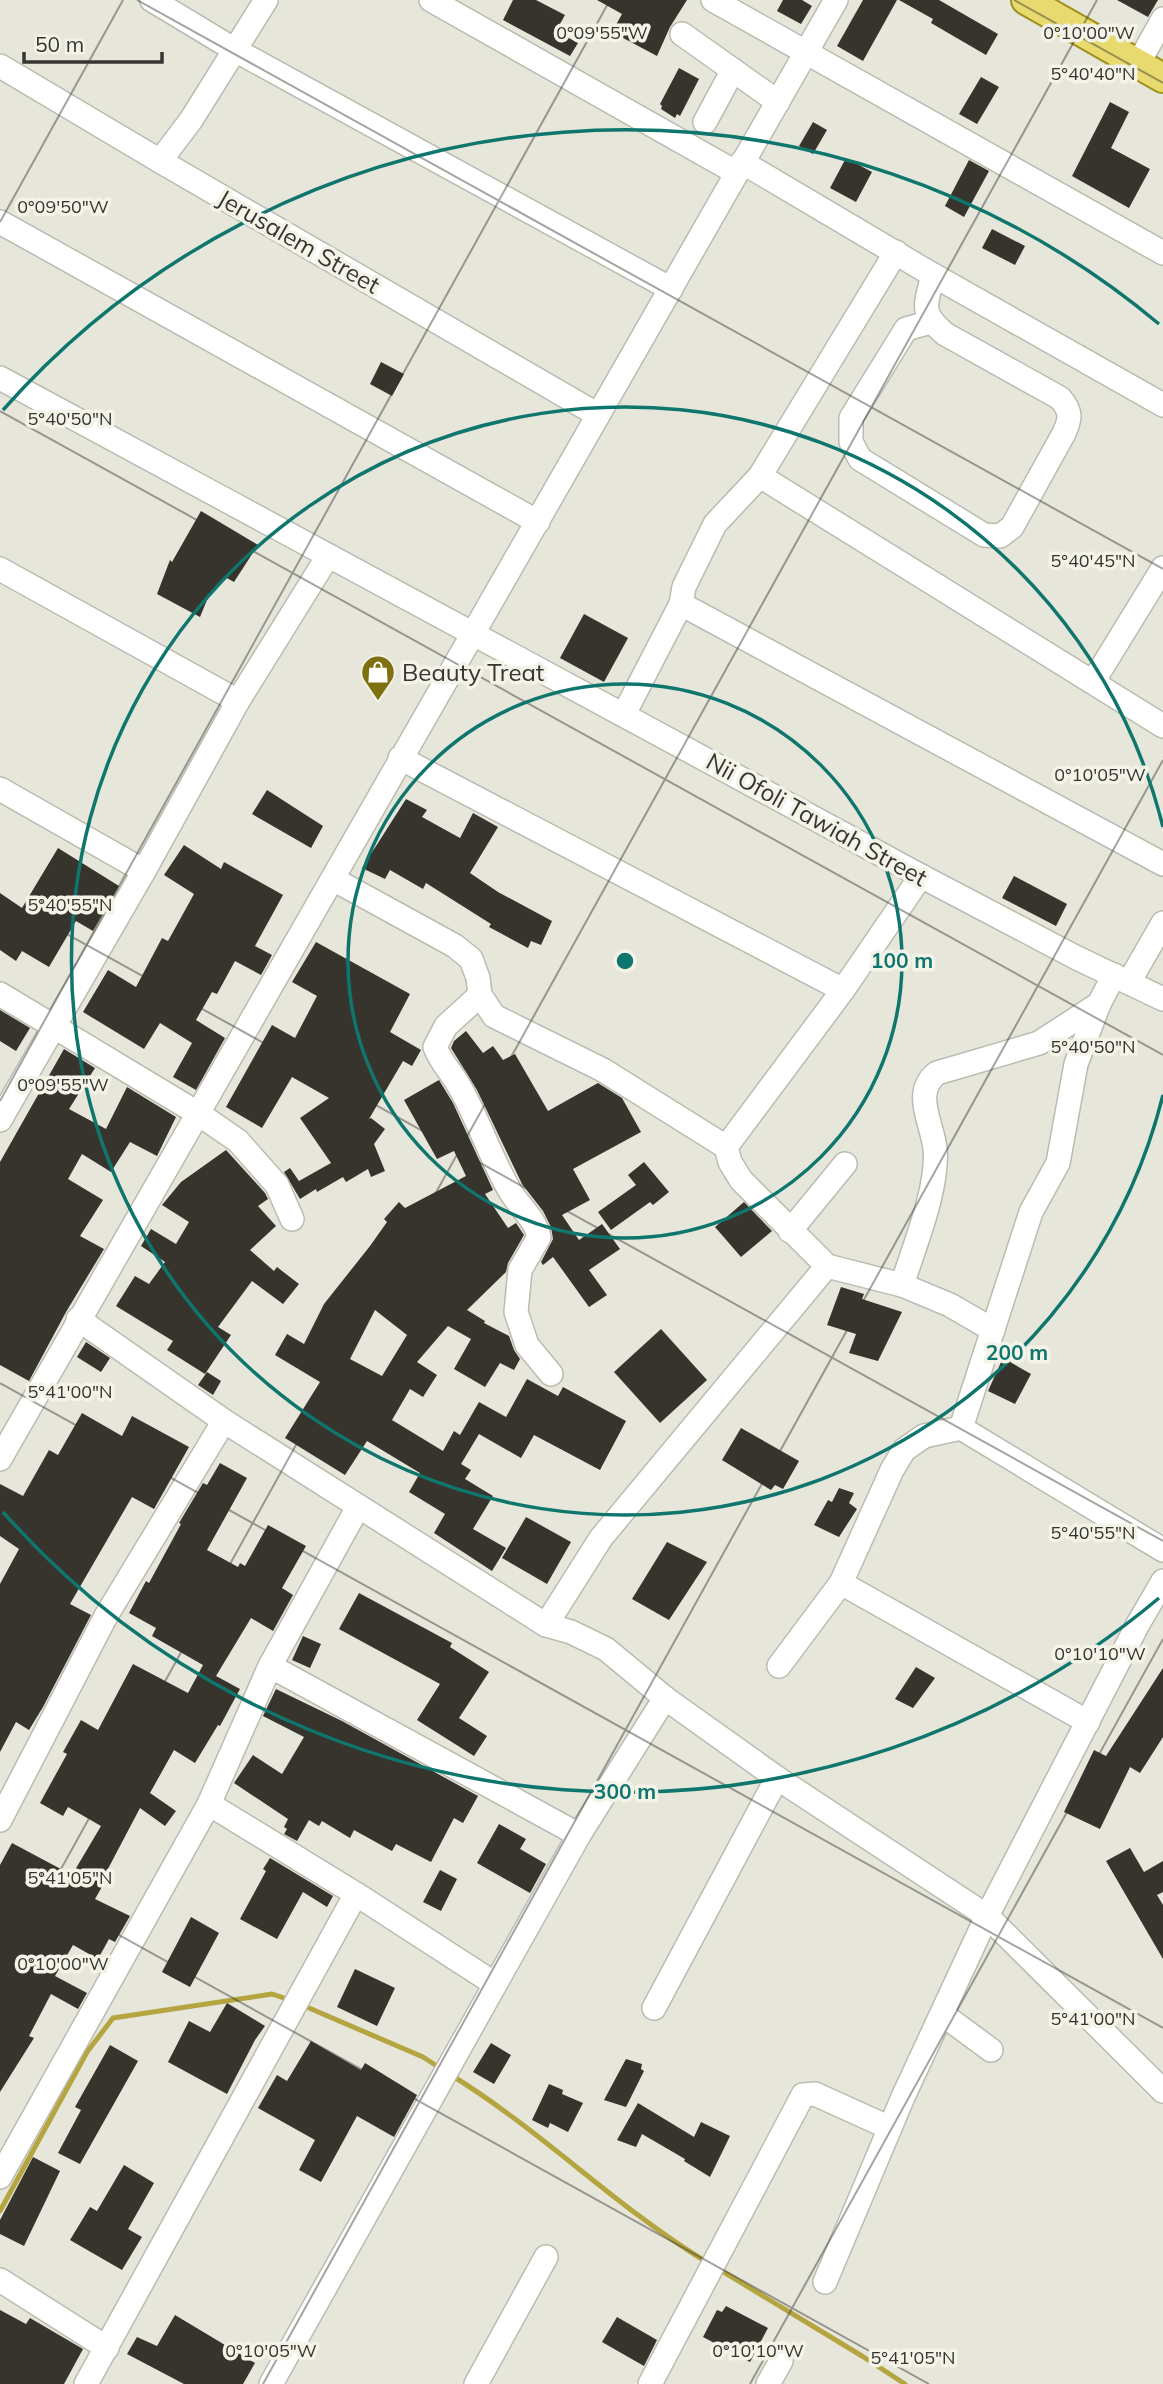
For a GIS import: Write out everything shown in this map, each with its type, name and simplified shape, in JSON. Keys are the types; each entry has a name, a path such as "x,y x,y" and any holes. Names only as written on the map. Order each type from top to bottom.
{"main road":[{"path":"1026,0 1163,78"}],"street":[{"path":"152,0 236,50 671,289"},
{"path":"160,161 191,120 266,0"},
{"path":"431,0 896,252 1163,405"},
{"path":"713,0 1163,253"},
{"path":"0,1459 836,0"},
{"path":"1138,64 1163,19"},
{"path":"682,34 778,102"},
{"name":"Jerusalem Street","path":"0,66 598,415"},
{"path":"705,122 733,70"},
{"path":"0,222 538,522"},
{"path":"624,714 681,604 684,587 715,524 760,476 896,252"},
{"path":"931,322 906,329 851,418 851,442 860,458 984,535 1000,536 1012,527 1063,435 1070,421 1069,409 1060,398 946,334 931,322 926,306 933,275"},
{"name":"Nii Ofoli Tawiah Street","path":"0,379 921,876 1077,958 1163,999"},
{"path":"760,476 1163,726"},
{"path":"0,1120 144,871 238,701 328,556"},
{"path":"1093,682 1163,568"},
{"path":"0,569 238,701"},
{"path":"681,604 1163,864"},
{"path":"400,758 843,990"},
{"path":"0,789 144,871"},
{"path":"726,1147 843,990 921,876"},
{"path":"333,879 455,946 471,959 478,978 480,995 494,1016 603,1070 726,1147 730,1162 741,1180 827,1266 902,1285 950,1305 993,1330"},
{"path":"902,1285 935,1170 935,1149 924,1088 929,1079 937,1073 1039,1043 1099,1004 1163,923"},
{"path":"0,994 199,1114 238,1141 277,1185 292,1219"},
{"path":"480,995 446,1026 435,1047 440,1062 457,1082 477,1121 491,1158 512,1194 538,1229 540,1237 520,1270 516,1312 527,1345 551,1374"},
{"path":"961,1428 1031,1212 1058,1163 1076,1064 1099,1004"},
{"path":"790,1231 845,1164"},
{"path":"547,1625 601,1538 827,1266"},
{"path":"78,1319 224,1421 358,1507 547,1625 570,1632 606,1649 665,1698 777,1777 987,1916 1163,2091"},
{"path":"0,1820 106,1616 224,1421"},
{"path":"779,1666 841,1583 892,1470 904,1450 924,1436 961,1428 1163,1550"},
{"path":"0,2177 209,1804 270,1666 358,1507"},
{"path":"825,2282 890,2128 987,1916 1163,1582"},
{"path":"841,1583 1088,1722"},
{"path":"270,1666 579,1835"},
{"path":"271,2384 579,1835 665,1698"},
{"path":"654,2008 777,1777"},
{"path":"209,1804 495,1983"},
{"path":"86,2384 356,1894"},
{"path":"942,2014 991,2050"},
{"path":"650,2384 803,2095 815,2094 890,2128"},
{"path":"476,2384 547,2257"},
{"path":"0,2280 107,2348"},
{"path":"768,2384 781,2361"}],"building":[{"path":"513,0 536,0 565,15 556,31 578,43 570,56 503,20"},
{"path":"597,0 687,0 670,27 657,56 612,32 622,14"},
{"path":"783,0 802,0 812,6 801,24 777,11"},
{"path":"863,0 897,0 863,61 837,46"},
{"path":"899,0 939,0 998,34 986,55 931,23 933,19"},
{"path":"1117,0 1158,0 1148,17"},
{"path":"679,68 699,79 680,116 677,114 675,118 661,109 660,104"},
{"path":"981,77 999,87 977,124 959,114"},
{"path":"1110,102 1129,112 1111,148 1150,169 1129,208 1072,176"},
{"path":"813,122 827,130 813,154 799,146"},
{"path":"846,158 872,172 856,202 830,188"},
{"path":"969,160 989,171 964,217 945,206"},
{"path":"992,229 1025,246 1015,265 982,248"},
{"path":"381,362 404,374 392,396 370,384"},
{"path":"201,511 258,545 234,582 225,577 207,600 200,617 157,594 170,560 172,562"},
{"path":"584,614 628,638 604,682 560,658"},
{"path":"267,790 323,826 311,848 252,814"},
{"path":"406,799 427,810 422,817 460,838 473,813 498,827 470,873 498,892 552,921 541,945 531,941 528,948 489,927 491,924 426,883 423,889 390,870 385,879 362,868"},
{"path":"184,845 221,869 224,862 283,895 255,946 272,955 261,975 235,961 217,994 212,992 196,1020 225,1038 196,1090 173,1077 192,1043 160,1023 144,1049 83,1012 108,970 136,987 162,938 168,941 194,894 164,875"},
{"path":"58,848 119,886 93,931 76,921 49,967 22,951 16,961 0,950 0,893 22,908"},
{"path":"1014,876 1067,904 1056,926 1002,898"},
{"path":"316,942 410,994 390,1032 421,1050 412,1066 403,1061 369,1119 385,1129 374,1144 385,1171 371,1177 368,1169 346,1182 343,1177 300,1199 284,1172 290,1168 299,1181 331,1163 300,1118 329,1098 292,1077 262,1128 226,1107 272,1025 295,1038 317,996 292,982"},
{"path":"0,1010 30,1028 16,1051 0,1041"},
{"path":"466,1031 483,1053 493,1046 503,1060 515,1054 548,1111 598,1083 622,1098 641,1132 573,1169 590,1200 562,1215 579,1240 602,1224 620,1249 589,1270 607,1295 589,1307 553,1257 543,1265 541,1262 553,1239 551,1227 543,1211 522,1184 477,1090 451,1048 454,1041"},
{"path":"64,1049 95,1068 69,1109 106,1129 127,1087 176,1117 157,1156 130,1142 111,1172 82,1154 68,1179 103,1200 80,1236 104,1249 29,1381 0,1365 0,1162"},
{"path":"439,1080 453,1103 493,1190 485,1194 508,1228 516,1223 524,1235 508,1263 506,1272 467,1310 485,1321 484,1323 509,1336 520,1359 514,1370 500,1363 485,1387 454,1369 471,1339 448,1326 417,1362 437,1375 423,1397 410,1389 392,1420 443,1451 454,1431 460,1435 479,1402 506,1417 527,1379 558,1396 563,1387 626,1421 600,1470 534,1435 521,1458 479,1434 461,1464 471,1470 465,1479 493,1496 473,1529 506,1548 492,1571 434,1533 445,1514 409,1492 420,1473 367,1441 345,1475 285,1438 320,1382 275,1355 287,1334 304,1344 324,1304 370,1246 387,1222 384,1219 399,1202 405,1208 466,1176 454,1151 437,1159 404,1100","holes":["375,1310 407,1335 382,1376 350,1359"]},
{"path":"226,1150 265,1193 268,1199 258,1206 276,1226 250,1250 274,1271 277,1267 299,1284 283,1304 252,1281 218,1327 231,1335 205,1374 167,1350 173,1341 116,1306 135,1276 149,1284 165,1262 141,1246 151,1229 176,1244 189,1222 162,1205 181,1182"},
{"path":"644,1162 669,1192 653,1205 650,1202 611,1230 598,1212 636,1185 628,1175"},
{"path":"744,1202 772,1231 741,1257 715,1227"},
{"path":"841,1287 864,1294 862,1299 902,1312 878,1361 849,1353 856,1334 827,1325"},
{"path":"661,1329 707,1380 660,1423 614,1372"},
{"path":"86,1342 110,1358 101,1372 77,1357"},
{"path":"1003,1358 1031,1374 1015,1404 988,1391"},
{"path":"207,1372 221,1381 213,1395 198,1385"},
{"path":"82,1413 122,1436 132,1416 189,1447 154,1509 132,1497 70,1604 91,1615 29,1730 16,1722 0,1752 0,1584 19,1549 0,1536 0,1484 23,1496 49,1450 58,1455"},
{"path":"741,1428 799,1461 783,1489 775,1485 771,1490 722,1460"},
{"path":"220,1463 247,1478 207,1550 238,1567 240,1563 245,1566 268,1525 306,1546 282,1588 293,1595 273,1631 251,1618 216,1676 240,1689 220,1726 218,1725 195,1763 174,1750 150,1793 176,1811 165,1826 140,1808 100,1884 103,1885 95,1899 130,1916 115,1942 109,1939 98,1959 73,1945 55,1976 87,1993 78,2009 51,1994 29,2036 34,2038 0,2092 0,1865 12,1843 72,1875 101,1826 68,1807 63,1816 40,1803 67,1754 63,1752 81,1720 98,1730 133,1664 188,1693 203,1665 152,1636 156,1628 129,1613 146,1581 149,1583 181,1524 179,1523 203,1483 207,1485"},
{"path":"839,1488 854,1493 849,1503 857,1509 839,1537 814,1525 828,1500 832,1502"},
{"path":"526,1517 571,1542 547,1584 502,1558"},
{"path":"667,1542 707,1562 669,1620 632,1599"},
{"path":"359,1593 452,1643 450,1647 489,1672 459,1718 487,1736 474,1756 417,1720 440,1684 339,1629"},
{"path":"303,1636 321,1644 310,1668 292,1660"},
{"path":"916,1667 935,1678 913,1708 895,1699"},
{"path":"1163,1668 1163,1737 1140,1773 1130,1767 1100,1829 1064,1812 1094,1750 1106,1756"},
{"path":"276,1689 342,1721 478,1796 463,1823 454,1818 431,1862 396,1844 392,1851 354,1830 350,1838 322,1821 319,1826 309,1820 297,1841 284,1834 288,1819 234,1783 253,1755 282,1774 304,1737 263,1716"},
{"path":"499,1824 526,1839 520,1849 546,1864 530,1893 477,1863"},
{"path":"1130,1848 1144,1872 1163,1861 1163,1892 1157,1895 1163,1905 1163,1959 1106,1861"},
{"path":"270,1858 333,1896 327,1907 303,1892 277,1939 240,1919 266,1871 263,1869"},
{"path":"440,1870 457,1879 441,1911 423,1902"},
{"path":"191,1917 219,1933 190,1987 162,1972"},
{"path":"355,1969 395,1988 377,2026 337,2007"},
{"path":"227,2003 265,2026 227,2094 168,2062 189,2021 210,2032"},
{"path":"311,2041 361,2070 365,2063 417,2095 394,2137 357,2116 321,2182 299,2170 315,2140 258,2108 277,2075 287,2081"},
{"path":"491,2043 511,2055 494,2084 473,2072"},
{"path":"110,2045 138,2061 80,2164 58,2153 81,2110 75,2107"},
{"path":"626,2059 642,2064 641,2069 644,2071 626,2107 604,2100"},
{"path":"549,2084 563,2090 562,2094 583,2103 568,2132 550,2123 548,2128 532,2120"},
{"path":"638,2103 694,2137 701,2122 730,2136 710,2177 642,2134 636,2147 617,2140"},
{"path":"33,2157 60,2171 24,2246 0,2234 0,2220"},
{"path":"124,2165 154,2183 128,2229 142,2237 122,2270 70,2240 90,2207 97,2211"},
{"path":"726,2306 768,2328 750,2362 703,2337 717,2310 722,2312"},
{"path":"0,2310 26,2324 30,2318 83,2349 64,2384 0,2384"},
{"path":"175,2315 255,2363 243,2384 184,2384 127,2354 137,2337 157,2346"},
{"path":"617,2317 657,2340 644,2366 602,2342"}],"waterway":[{"path":"0,2211 87,2052 113,2018 272,1994 290,2000"},
{"path":"302,2005 423,2057 440,2068"},
{"path":"451,2075 517,2120 642,2218 708,2263"},
{"path":"717,2268 905,2384"}],"place":[{"name":"Beauty Treat","path":"378,702"}]}
